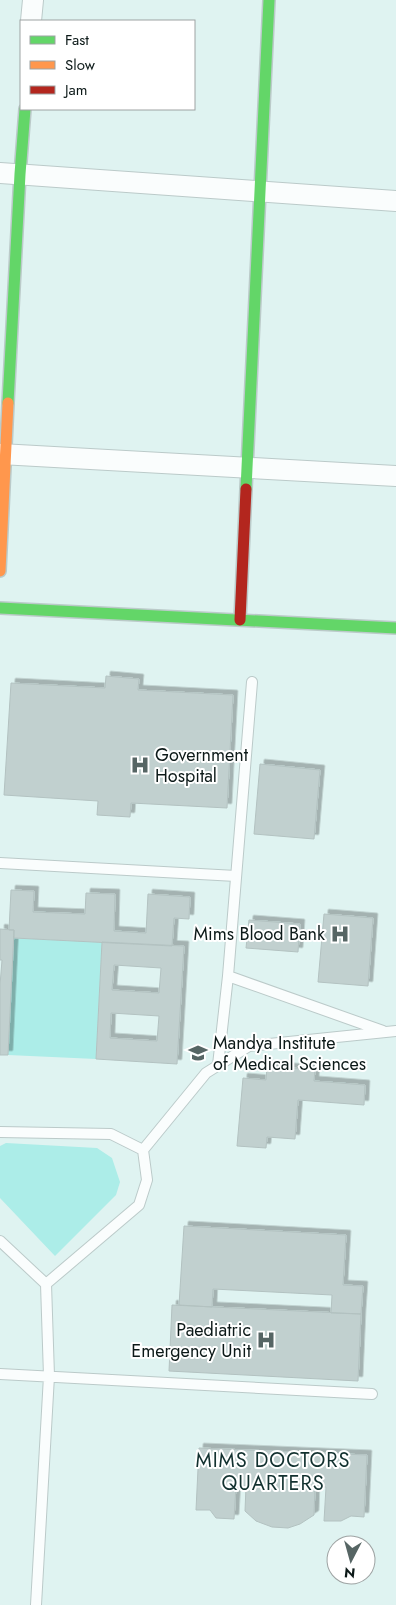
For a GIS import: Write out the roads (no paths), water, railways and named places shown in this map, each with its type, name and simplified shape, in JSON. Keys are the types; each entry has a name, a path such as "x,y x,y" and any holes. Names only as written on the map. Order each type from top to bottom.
{"street":[{"path":"31,20 33,0"},
{"path":"240,620 269,0"},
{"path":"0,571 10,173 25,110"},
{"path":"10,173 396,201"},
{"path":"3,454 396,476"},
{"path":"0,608 396,628"}],"lane":[{"path":"218,1065 228,976 252,682"},
{"path":"0,863 236,876"},
{"path":"228,976 391,1032"},
{"path":"46,1284 139,1205 147,1180 143,1150 206,1073 249,1046 391,1032"},
{"path":"0,1132 111,1134 143,1150"},
{"path":"0,1241 46,1284 49,1376 36,1605"},
{"path":"0,1374 372,1394"}],"place":[{"name":"Government Hospital","path":"140,765"},
{"name":"Mims Blood Bank","path":"340,934"},
{"name":"Mandya Institute of Medical Sciences","path":"198,1053"},
{"name":"Paediatric Emergency Unit","path":"266,1340"}],"district":[{"name":"MIMS DOCTORS QUARTERS","path":"273,1472"}]}
